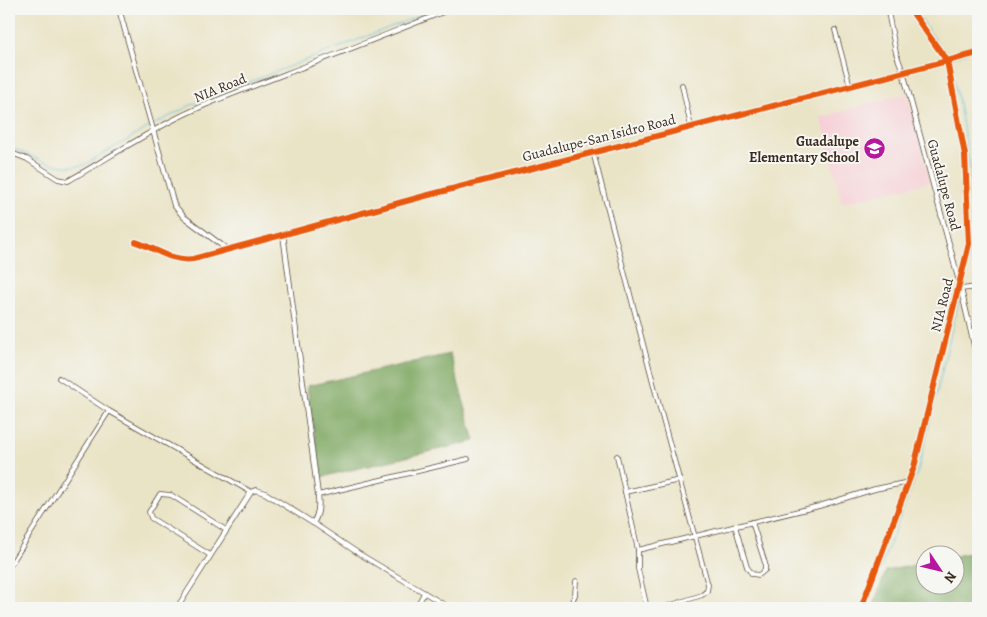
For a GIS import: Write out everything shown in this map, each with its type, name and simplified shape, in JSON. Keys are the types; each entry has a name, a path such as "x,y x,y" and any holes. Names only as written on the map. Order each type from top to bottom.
{"street":[{"path":"119,9 176,209 228,250"},
{"name":"NIA Road","path":"9,152 28,159 58,179 68,181 172,120 214,101 451,9"},
{"name":"NIA Road","path":"861,608 909,482 919,450 969,244 965,156 947,61 910,9"},
{"path":"888,12 896,52 903,72"},
{"path":"835,30 850,86"},
{"path":"976,53 978,49"},
{"name":"Guadalupe-San Isidro Road","path":"228,250 593,152 976,53"},
{"name":"Guadalupe Road","path":"903,72 978,362"},
{"path":"682,85 691,127"},
{"path":"593,152 708,585 707,591 702,595 662,608"},
{"path":"283,234 318,496 318,512 313,524"},
{"path":"136,242 153,248 167,256 183,260 228,250"},
{"path":"960,287 978,287"},
{"path":"59,378 109,411 251,492"},
{"path":"9,567 109,411"},
{"path":"617,456 638,550 638,569 647,608"},
{"path":"318,496 468,459"},
{"path":"625,492 680,480"},
{"path":"638,550 819,506 875,488 909,482"},
{"path":"176,608 251,492 256,490 265,493 450,608"},
{"path":"210,555 151,518 149,512 160,494 171,495 226,530"},
{"path":"735,526 747,568 752,574 759,575 765,570 765,563 752,522"},
{"path":"569,608 575,595 576,581"},
{"path":"416,608 424,593"}],"shaded area":[{"name":"Guadalupe Elementary School","path":"907,93 930,182 842,203 821,117"}],"green space":[{"path":"450,354 475,441 321,477 307,386"},
{"path":"978,551 978,608 872,608 886,571 914,565 914,594 964,594 964,554"}],"waterway":[{"path":"155,124 193,104 437,9"},
{"path":"914,9 948,58 965,53 978,45"},
{"path":"950,64 959,103 971,174 972,243 963,281"},
{"path":"9,147 55,164 64,166 84,165 149,127"},
{"path":"865,608 918,470 959,300"}],"cycle path":[{"path":"861,608 914,467 969,244 965,155 947,61 910,9"},
{"path":"136,242 171,257 193,259 421,197 978,53"}],"place":[{"name":"Guadalupe Elementary School","path":"875,149"}]}
